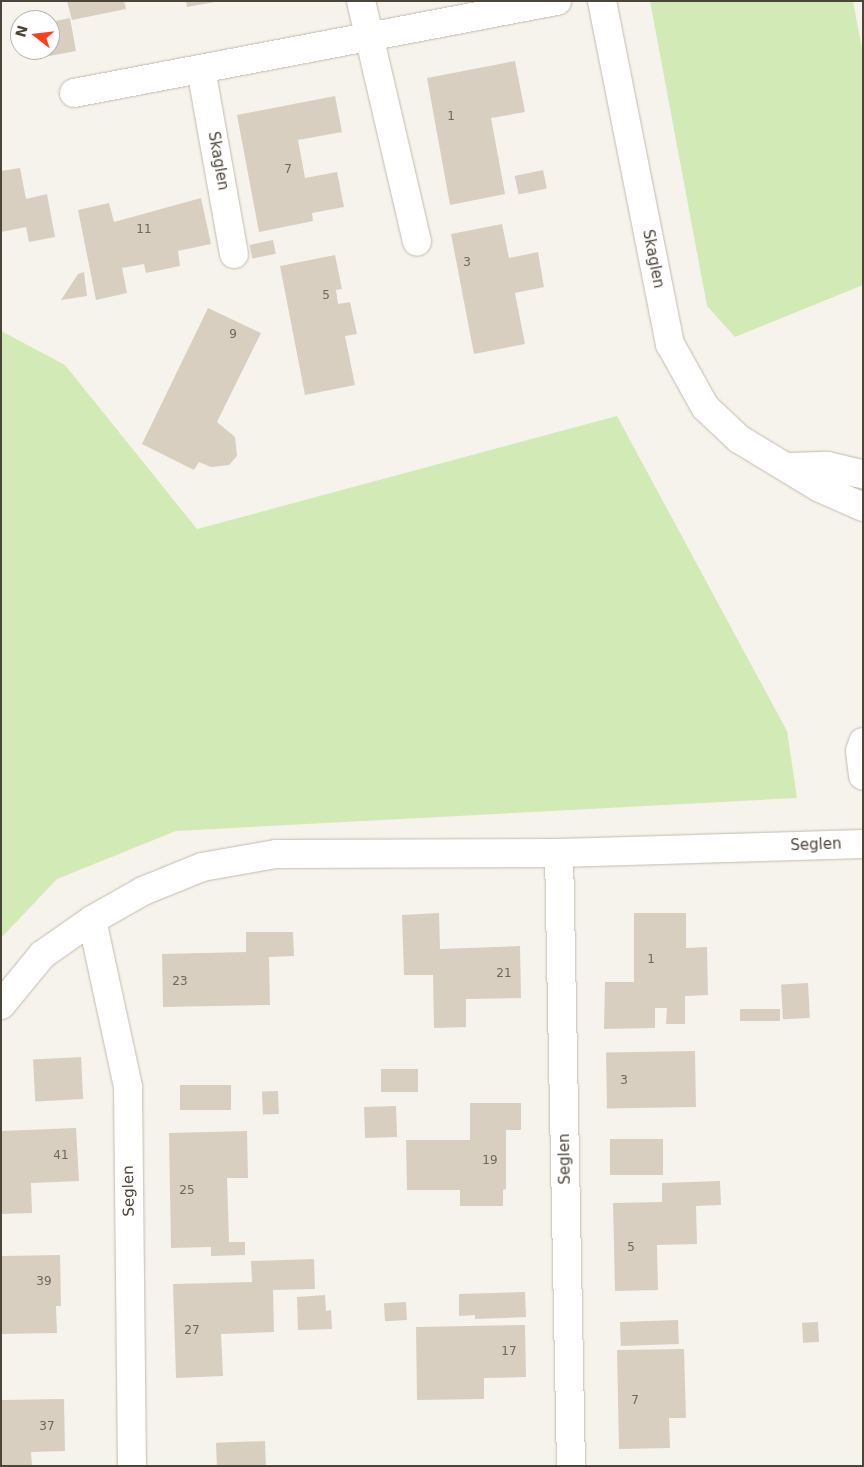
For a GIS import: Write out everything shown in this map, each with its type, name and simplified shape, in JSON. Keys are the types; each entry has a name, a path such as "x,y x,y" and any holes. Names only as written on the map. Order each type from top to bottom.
{"street":[{"path":"361,1 417,242"},
{"path":"74,93 557,1"},
{"name":"Skaglen","path":"602,1 670,344 705,407 739,439 790,467 820,488 863,507"},
{"name":"Skaglen","path":"201,69 234,254"},
{"path":"790,467 828,466 863,474"},
{"path":"863,742 860,751 863,776"},
{"name":"Seglen","path":"1,1005 42,955 92,920 143,891 202,867 276,854 559,853 863,844"},
{"name":"Seglen","path":"559,853 571,1466"},
{"name":"Seglen","path":"92,920 128,1088 132,1466"}],"green space":[{"path":"650,1 853,1 863,54 863,285 735,337 707,306"},
{"path":"1,331 65,365 197,529 617,416 787,731 797,798 176,831 57,879 1,938"}],"building":[{"path":"67,1 124,1 126,9 72,20"},
{"path":"186,1 215,1 215,2 187,7"},
{"path":"70,18 76,51 60,54 60,20"},
{"path":"515,61 525,112 491,118 505,194 450,205 427,78"},
{"path":"335,96 342,132 298,140 305,178 337,172 344,207 312,213 313,221 259,232 237,115"},
{"path":"20,168 26,199 47,194 55,237 29,242 26,227 1,232 1,171"},
{"path":"543,170 547,189 519,195 515,176"},
{"path":"201,198 211,244 178,251 180,266 146,273 144,264 122,268 127,293 96,300 78,210 109,203 114,222"},
{"path":"502,224 509,258 538,252 544,287 515,293 525,344 474,354 451,234"},
{"path":"273,240 276,254 252,259 250,245"},
{"path":"335,255 342,289 336,290 338,304 350,302 357,334 345,336 355,385 305,395 280,266"},
{"path":"84,272 87,296 61,300 78,274"},
{"path":"208,308 261,333 217,422 235,437 237,456 229,465 211,467 199,462 194,470 142,444"},
{"path":"439,913 440,949 520,946 521,998 466,999 466,1027 434,1028 433,975 404,975 402,915"},
{"path":"634,913 686,913 686,948 707,947 708,995 685,996 685,1024 666,1024 667,1008 655,1008 655,1028 604,1029 605,982 634,982"},
{"path":"246,932 293,932 294,956 269,957 270,1005 163,1007 162,954 246,952"},
{"path":"808,983 810,1018 783,1019 781,984"},
{"path":"740,1009 780,1009 780,1021 740,1021"},
{"path":"695,1051 696,1107 607,1109 606,1053"},
{"path":"81,1057 83,1099 35,1101 33,1060"},
{"path":"381,1069 418,1069 418,1092 381,1092"},
{"path":"180,1085 231,1085 231,1110 180,1110"},
{"path":"278,1091 279,1114 263,1115 262,1092"},
{"path":"470,1103 521,1103 521,1130 506,1130 506,1189 503,1190 503,1206 460,1206 460,1190 407,1190 406,1140 470,1140"},
{"path":"396,1106 397,1137 365,1138 364,1107"},
{"path":"76,1128 79,1181 31,1183 32,1213 1,1214 1,1131"},
{"path":"247,1131 248,1178 227,1178 229,1242 245,1242 245,1255 211,1256 211,1247 171,1248 169,1133"},
{"path":"610,1139 663,1139 663,1175 610,1175"},
{"path":"720,1181 721,1205 696,1206 697,1244 657,1245 658,1290 615,1291 613,1203 662,1202 662,1183"},
{"path":"60,1255 61,1306 56,1306 57,1333 1,1334 1,1256"},
{"path":"314,1259 315,1289 273,1290 274,1332 221,1334 223,1376 176,1378 173,1284 252,1282 251,1261"},
{"path":"525,1292 526,1317 475,1319 475,1315 459,1316 459,1294"},
{"path":"325,1295 326,1311 331,1310 332,1329 298,1330 297,1297"},
{"path":"406,1302 407,1320 385,1321 384,1303"},
{"path":"678,1320 679,1344 621,1346 620,1322"},
{"path":"818,1322 819,1342 803,1343 802,1323"},
{"path":"525,1325 526,1377 484,1378 484,1399 417,1400 416,1327"},
{"path":"684,1349 686,1418 669,1418 670,1448 619,1449 617,1350"},
{"path":"64,1399 65,1451 31,1452 32,1466 1,1466 1,1400"},
{"path":"265,1441 266,1466 217,1466 216,1443"}]}
